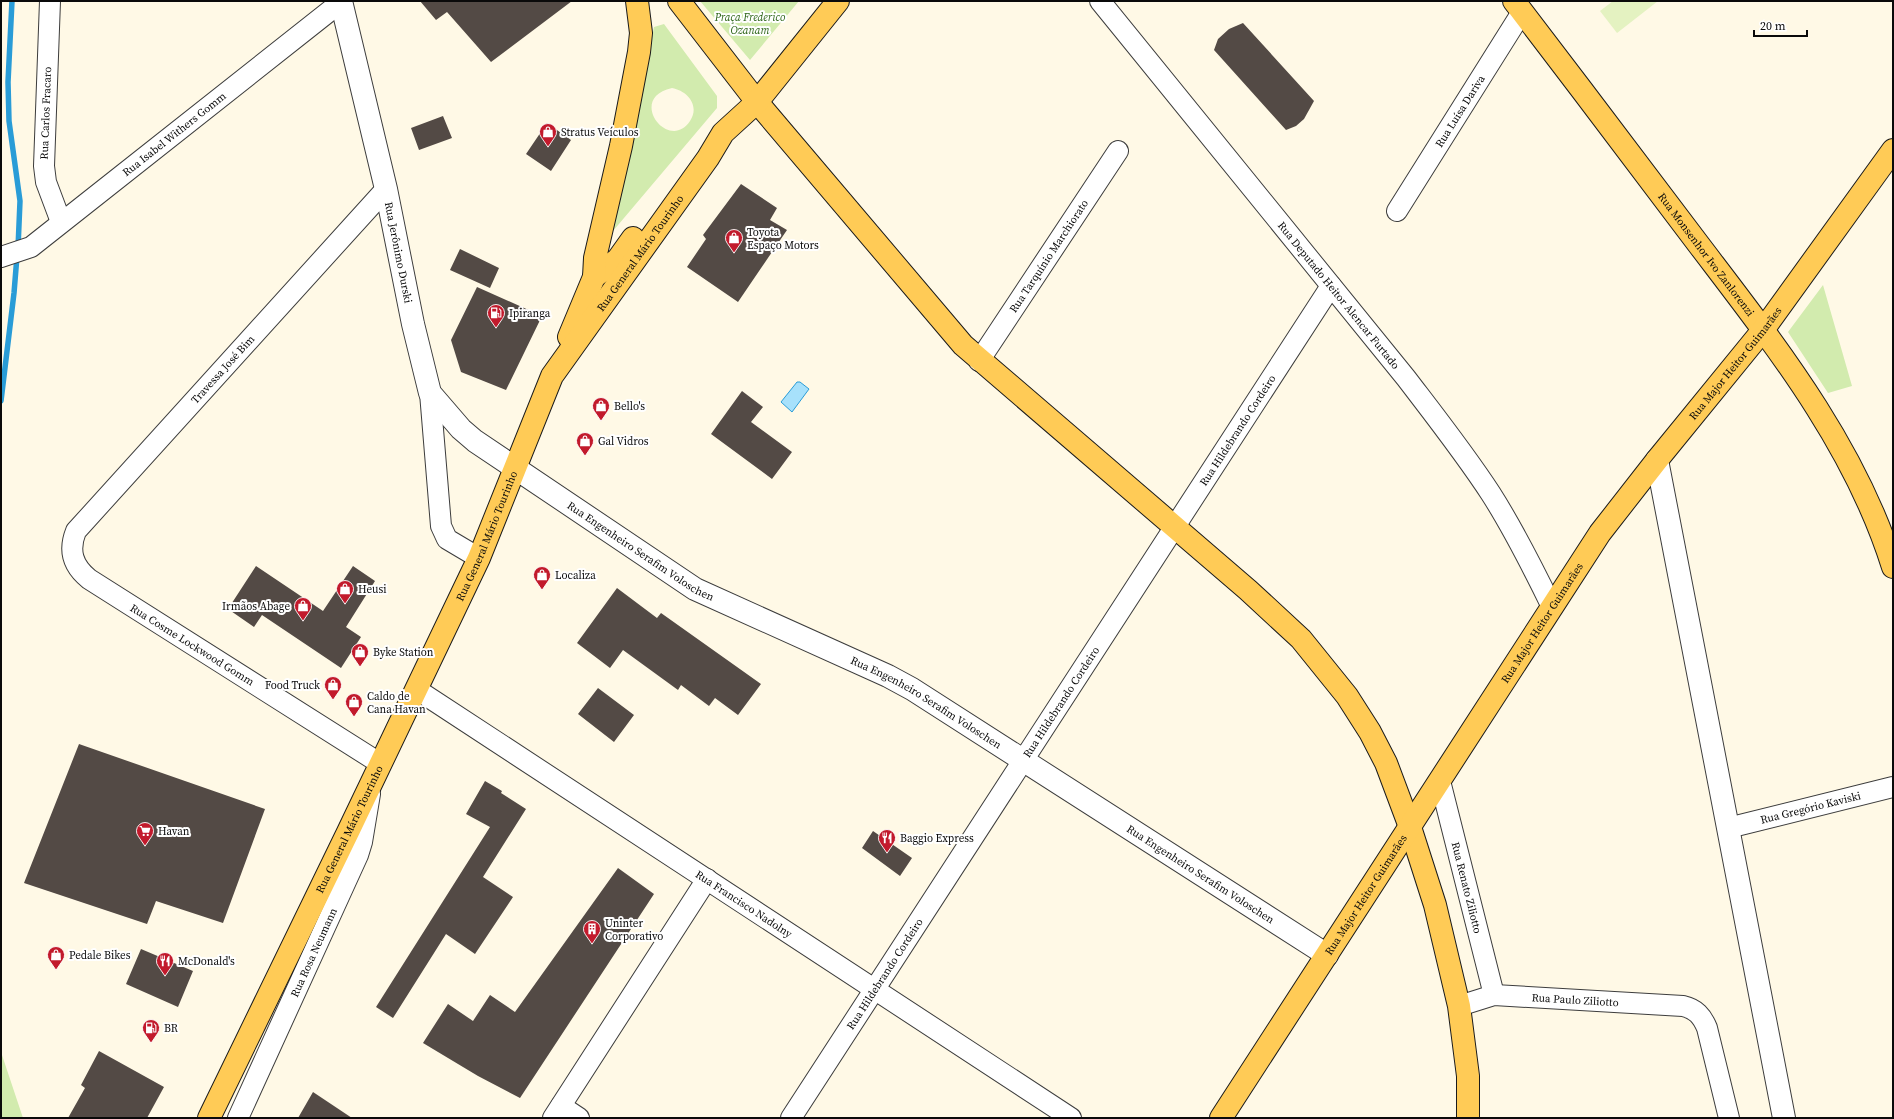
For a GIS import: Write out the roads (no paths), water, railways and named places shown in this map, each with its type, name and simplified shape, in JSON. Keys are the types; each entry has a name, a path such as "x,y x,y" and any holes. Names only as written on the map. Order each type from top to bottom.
{"main road":[{"path":"552,376 594,277 595,258 621,146 639,52 641,34 637,1"},
{"path":"679,1 757,102 945,326 979,360 1274,613 1301,639 1323,664 1347,696 1370,732 1386,763 1410,827 1435,905 1459,1006 1468,1076 1468,1118"},
{"name":"Rua General Mário Tourinho","path":"209,1118 479,558 552,376 708,158 723,133 757,102 838,1"},
{"name":"Rua Monsenhor Ivo Zanlorenzi","path":"1518,6 1763,330 1806,390 1840,446 1869,507 1893,567"},
{"path":"594,277 618,259 668,190 712,138 723,133"},
{"name":"Rua Major Heitor Guimarães","path":"1222,1118 1600,533 1657,460 1763,330 1893,150"}],"street":[{"name":"Rua Carlos Fracaro","path":"50,1 44,166 47,188 61,222"},
{"name":"Rua Isabel Withers Gomm","path":"3,256 31,246 341,1"},
{"name":"Rua Jerônimo Durski","path":"341,1 386,189 413,324 430,393 461,429 475,442 515,469"},
{"name":"Rua Deputado Heitor Alencar Furtado","path":"1100,1 1406,378 1466,458 1557,600"},
{"name":"Rua Luísa Dariva","path":"1397,211 1518,6"},
{"name":"Rua Tarquínio Marchiorato","path":"979,360 1118,151"},
{"name":"Travessa José Bim","path":"72,556 72,541 76,531 386,189"},
{"name":"Rua Hildebrando Cordeiro","path":"791,1118 1332,286"},
{"path":"430,393 441,526 447,539 479,558"},
{"path":"1657,460 1784,1118"},
{"name":"Rua Engenheiro Serafim Voloschen","path":"515,469 695,589 888,676 940,706 1327,955"},
{"name":"Rua Cosme Lockwood Gomm","path":"72,556 79,570 89,580 376,773"},
{"name":"Rua Francisco Nadolny","path":"416,689 1071,1118"},
{"name":"Rua Rosa Neumann","path":"238,1118 358,855 376,773"},
{"name":"Rua Renato Ziliotto","path":"1440,781 1494,996"},
{"name":"Rua Gregório Kaviski","path":"1728,828 1893,787"},
{"path":"579,1118 557,1112 707,879"},
{"name":"Rua Paulo Ziliotto","path":"1459,1006 1494,996 1683,1006 1692,1008 1703,1020 1707,1028 1729,1118"}],"water":[{"path":"797,382 800,382 809,389 792,412 781,402"}],"waterway":[{"path":"12,1 8,82 9,121 20,201 18,248"},
{"path":"1,401 17,256"}],"place":[{"name":"Stratus Veículos","path":"548,147"},
{"name":"Toyota Espaço Motors","path":"734,253"},
{"name":"Ipiranga","path":"496,328"},
{"name":"Bello's","path":"601,421"},
{"name":"Gal Vidros","path":"585,456"},
{"name":"Localiza","path":"542,590"},
{"name":"Heusi","path":"345,604"},
{"name":"Irmãos Abage","path":"303,621"},
{"name":"Byke Station","path":"360,667"},
{"name":"Food Truck","path":"333,700"},
{"name":"Caldo de Cana Havan","path":"354,717"},
{"name":"Havan","path":"145,846"},
{"name":"Baggio Express","path":"887,853"},
{"name":"Uninter Corporativo","path":"592,944"},
{"name":"Pedale Bikes","path":"56,970"},
{"name":"McDonald's","path":"165,976"},
{"name":"BR","path":"151,1043"}],"park label":[{"name":"Praça Frederico Ozanam","path":"750,23"}]}
